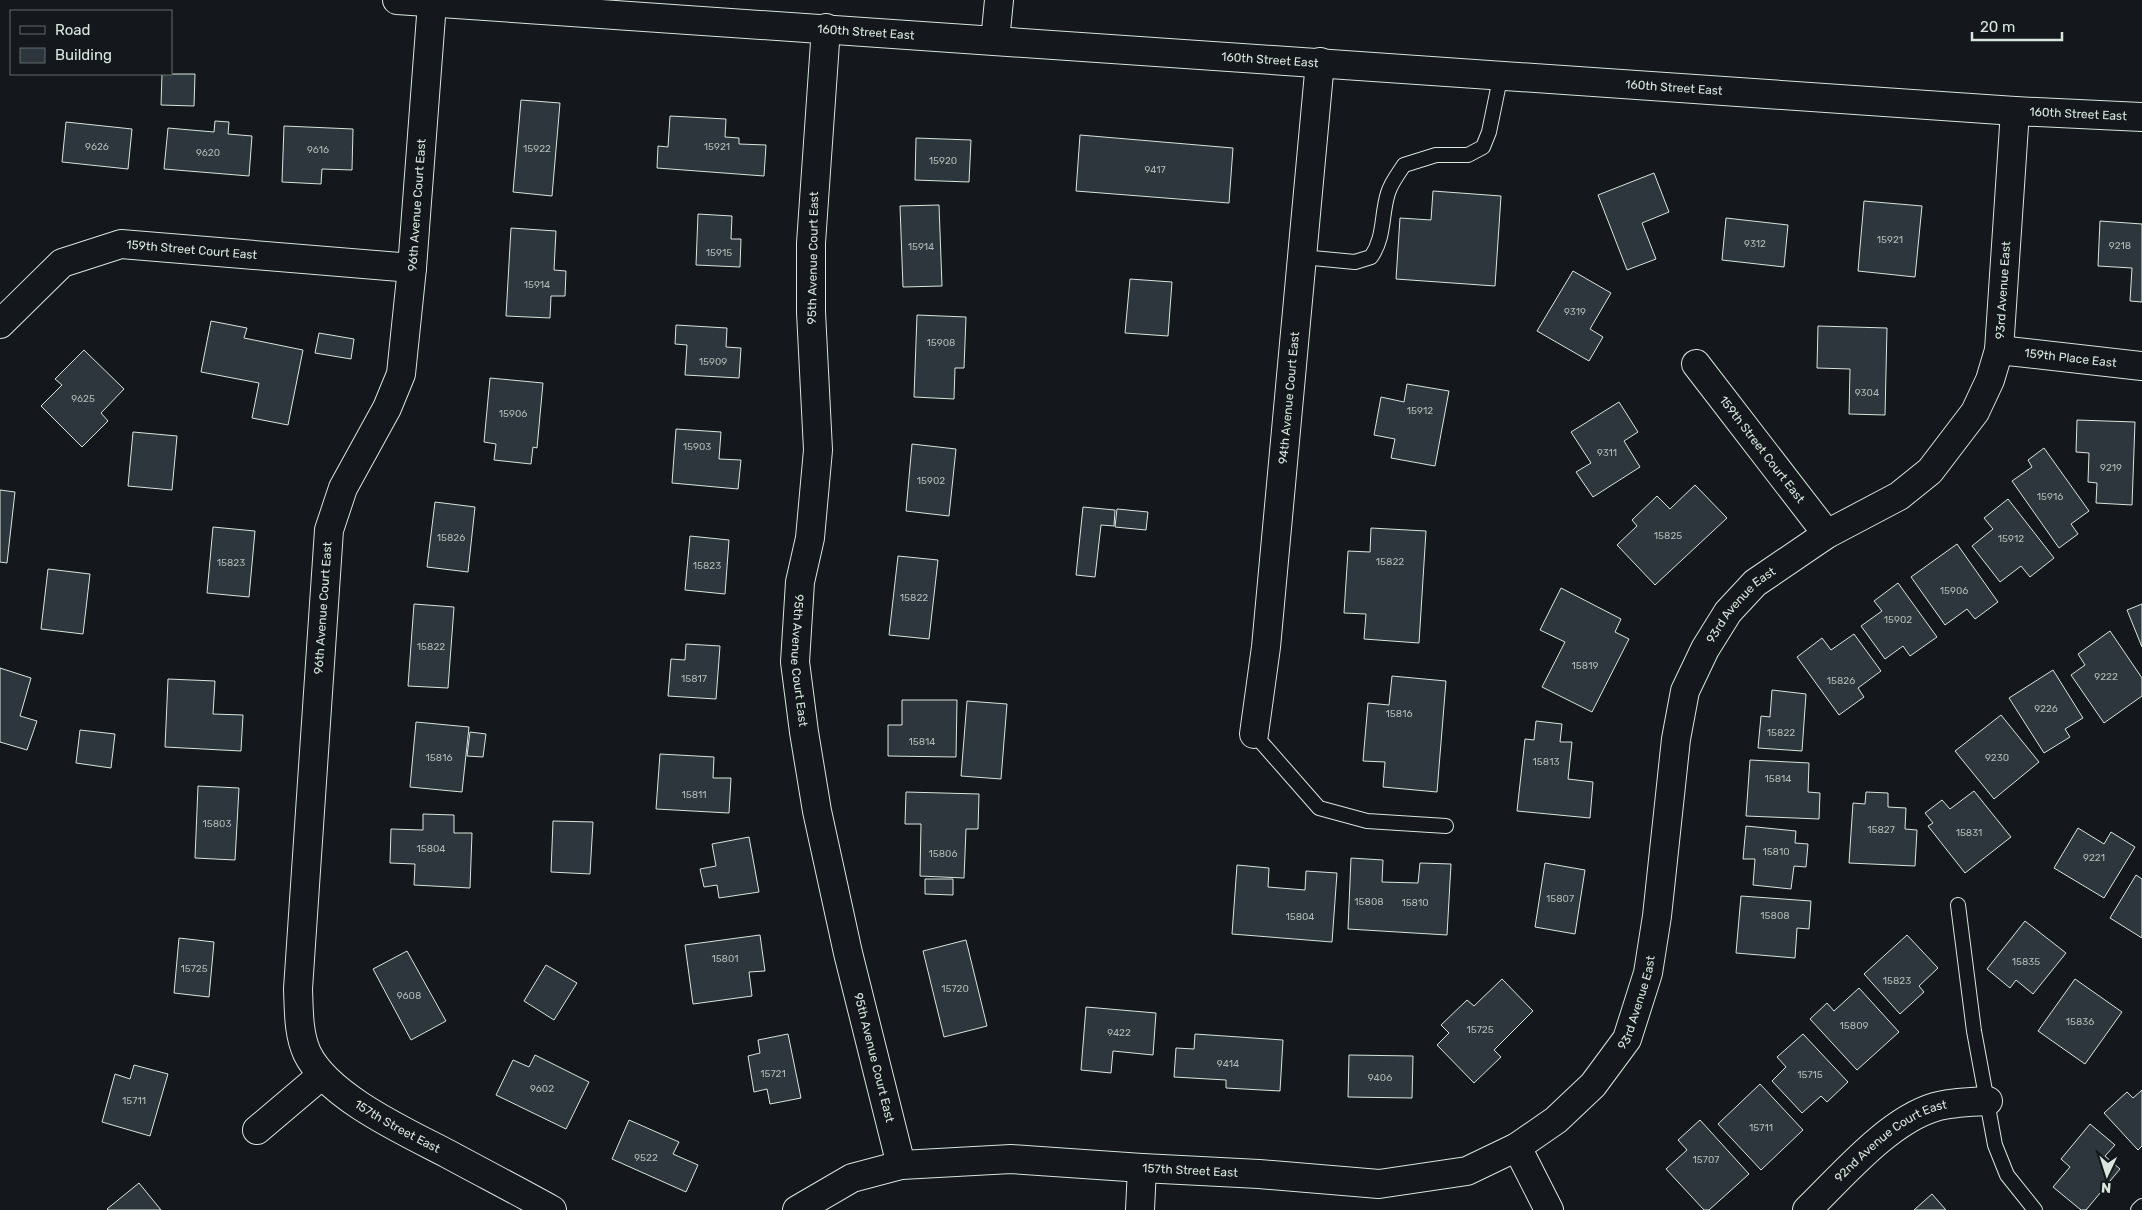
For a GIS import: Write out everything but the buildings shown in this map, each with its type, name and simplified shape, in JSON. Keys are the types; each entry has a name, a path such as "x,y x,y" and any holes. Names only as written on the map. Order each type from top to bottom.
{"street":[{"name":"160th Street East","path":"397,0 1501,74 2015,111 2142,117"},
{"path":"995,41 999,0"},
{"name":"96th Avenue Court East","path":"322,1075 308,1053 300,1030 298,989 326,560 330,530 343,488 387,408 400,374 412,268 432,3"},
{"name":"95th Avenue Court East","path":"826,28 811,243 810,312 818,450 810,538 800,582 795,662 817,811 848,953 901,1164"},
{"name":"94th Avenue Court East","path":"1254,734 1267,637 1320,62"},
{"name":"93rd Avenue East","path":"1517,1147 1556,1120 1593,1085 1627,1039 1648,973 1657,916 1676,739 1685,691 1705,649 1728,612 1756,583 1827,534 1900,496 1930,471 1975,412 1990,380 1999,350 2015,111"},
{"name":"159th Street Court East","path":"0,324 62,262 121,244 412,268"},
{"name":"159th Place East","path":"1999,350 2142,366"},
{"name":"159th Street Court East","path":"1696,364 1827,534"},
{"path":"257,1130 322,1075"},
{"name":"157th Street East","path":"322,1075 378,1117 552,1210"},
{"name":"92nd Avenue Court East","path":"1806,1210 1891,1129 1912,1116 1935,1106 1988,1101"},
{"path":"1517,1147 1549,1210"},
{"name":"157th Street East","path":"797,1210 852,1178 901,1164 1011,1159 1259,1174 1379,1184 1467,1170 1517,1147"},
{"path":"1140,1210 1142,1168"}],"lane":[{"path":"1302,257 1354,262 1371,258 1378,247 1382,233 1388,192 1404,165 1436,155 1468,155 1483,147 1489,132 1501,74"},
{"path":"1254,734 1319,808 1367,821 1446,826"},
{"path":"1958,905 1974,1031 1995,1145 2007,1175 2035,1210"},
{"path":"2138,1210 2142,1206"}]}
